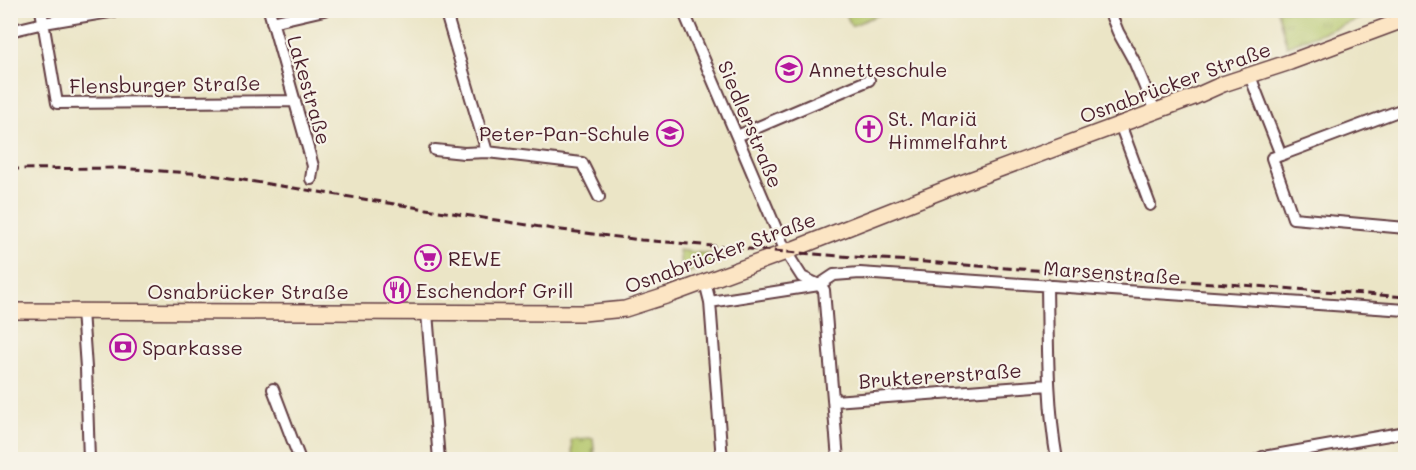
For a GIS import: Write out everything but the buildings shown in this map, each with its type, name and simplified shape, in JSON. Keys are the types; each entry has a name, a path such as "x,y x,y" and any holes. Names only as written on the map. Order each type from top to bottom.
{"main road":[{"name":"Osnabrücker Straße","path":"10,312 583,313 625,309 786,252 1223,84 1406,19"}],"street":[{"name":"Flensburger Straße","path":"41,10 57,103 295,101"},
{"path":"10,31 122,10"},
{"path":"271,16 324,10"},
{"path":"445,10 487,152"},
{"name":"Siedlerstraße","path":"683,10 786,252 802,277 819,285"},
{"path":"1109,10 1155,111"},
{"name":"Lakestraße","path":"271,16 313,165 311,179"},
{"path":"1250,76 1281,155"},
{"path":"737,136 869,81"},
{"path":"1406,108 1272,159 1293,218 1406,228"},
{"path":"1120,124 1150,205"},
{"path":"435,150 464,153 487,152 582,164 599,197"},
{"name":"Marsenstraße","path":"819,285 834,275 860,273 1406,309"},
{"path":"705,282 710,302 722,459"},
{"path":"710,302 819,285 824,290 838,459"},
{"path":"1047,285 1048,385 1057,459"},
{"path":"82,311 89,459"},
{"path":"428,313 439,459"},
{"name":"Bruktererstraße","path":"834,401 1048,385"},
{"path":"273,389 296,458"},
{"path":"1257,459 1406,432"}],"green space":[{"path":"1277,10 1380,10 1380,11 1287,46"},
{"path":"845,11 888,11 851,26"},
{"path":"679,250 731,257 682,275"},
{"path":"593,438 595,459 573,459 571,439"}],"railway":[{"path":"10,169 118,168 205,174 553,229 641,240 1406,297"}],"place":[{"name":"Annetteschule","path":"789,69"},
{"name":"St. Mariä Himmelfahrt","path":"869,129"},
{"name":"Peter-Pan-Schule","path":"670,133"},
{"name":"REWE","path":"428,258"},
{"name":"Eschendorf Grill","path":"397,290"},
{"name":"Sparkasse","path":"123,347"}]}
